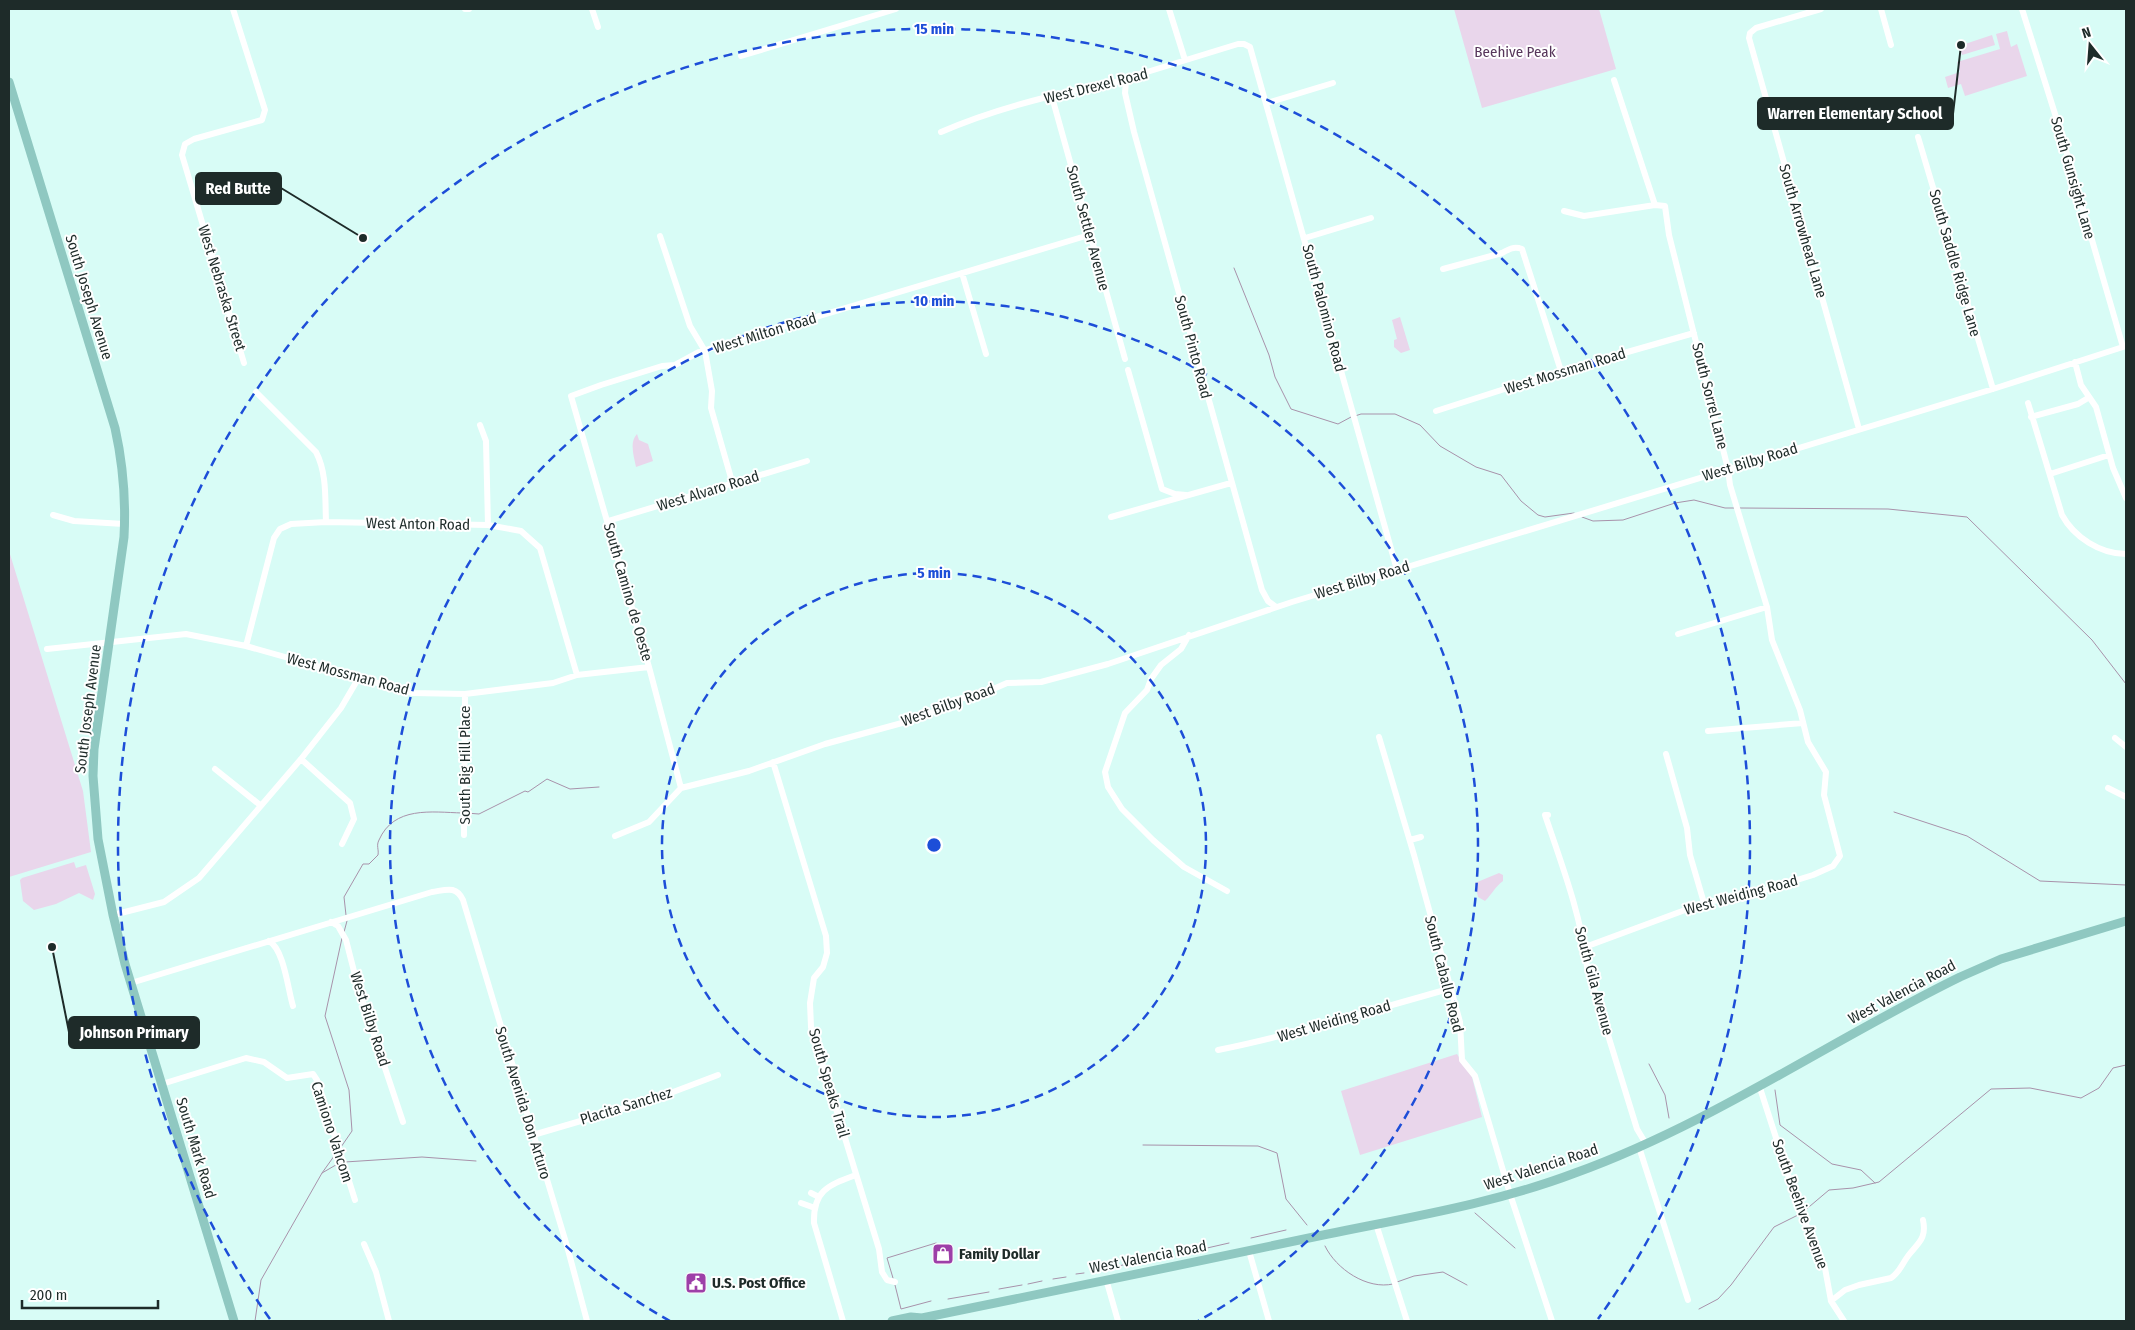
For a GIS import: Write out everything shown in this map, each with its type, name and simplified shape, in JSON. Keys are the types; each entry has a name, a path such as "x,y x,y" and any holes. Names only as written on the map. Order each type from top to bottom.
{"main road":[{"name":"South Joseph Avenue","path":"9,82 115,428 124,487 124,524 94,750 93,798 98,840 113,915 131,983"},
{"name":"West Valencia Road","path":"892,1321 911,1316 920,1320 1106,1279 1376,1224 1510,1194 1566,1177 1642,1146 1960,977 2001,960 2126,921"},
{"name":"South Mark Road","path":"131,983 234,1321"}],"street":[{"name":"West Nebraska Street","path":"233,9 265,110 264,116 262,120 194,139 185,144 182,155 244,363"},
{"path":"592,9 598,27"},
{"path":"741,56 896,9"},
{"path":"1169,9 1184,60"},
{"name":"South Arrowhead Lane","path":"1821,9 1756,28 1750,32 1749,38 1859,429"},
{"path":"1880,9 1891,46"},
{"name":"South Gunsight Lane","path":"2022,9 2125,346"},
{"name":"West Drexel Road","path":"941,132 969,120 1081,89 1126,81 1134,76 1162,70 1184,60 1238,44 1250,47"},
{"name":"South Palomino Road","path":"1250,47 1397,570"},
{"name":"South Sorrel Lane","path":"1614,80 1654,205 1665,206 1669,235 1728,469 1730,485 1768,607 1772,640 1800,710 1811,750 1826,772 1824,795 1840,849 1839,860"},
{"name":"South Pinto Road","path":"1126,81 1126,93 1134,132 1231,483 1262,590 1268,601 1276,607"},
{"path":"1267,103 1333,83"},
{"name":"South Settler Avenue","path":"1052,97 1125,359"},
{"name":"South Saddle Ridge Lane","path":"1918,137 1993,389"},
{"path":"1564,211 1584,216 1654,205"},
{"path":"1305,238 1371,218"},
{"name":"West Milton Road","path":"571,396 662,366 675,364 705,351 1089,235"},
{"path":"660,236 690,326 705,351 712,390 711,408 733,484"},
{"path":"1443,269 1502,253 1510,248 1522,249 1561,371"},
{"path":"962,273 986,354"},
{"name":"West Mossman Road","path":"1436,411 1561,371 1694,333"},
{"name":"West Bilby Road","path":"681,788 749,771 825,744 924,718 947,702 982,694 1007,683 1041,682 1108,664 1276,607 1993,389 2125,346"},
{"path":"2075,362 2081,385 2088,398 2096,407 2109,455 2126,498"},
{"path":"1128,370 1162,489 1175,494 1186,495"},
{"path":"256,392 316,452 321,461 324,477 326,522"},
{"name":"South Camino de Oeste","path":"571,396 649,667 681,788"},
{"path":"2031,417 2078,404 2088,398"},
{"path":"2028,403 2062,515 2069,528 2083,539 2107,551 2126,554"},
{"path":"480,425 486,441 488,525"},
{"path":"2050,474 2109,455"},
{"name":"West Alvaro Road","path":"608,521 807,461"},
{"path":"1111,517 1231,483"},
{"path":"53,515 74,521 124,524"},
{"name":"West Anton Road","path":"246,646 274,538 280,529 291,524 326,522 488,525 521,531 540,548 577,675"},
{"path":"1678,634 1768,607"},
{"name":"West Mossman Road","path":"47,649 186,634 246,646 358,679 413,692 466,694 552,683 577,675 649,667"},
{"path":"1190,635 1181,649 1161,665 1147,690 1125,713 1105,772 1108,787 1122,809 1153,840 1184,867 1228,891"},
{"path":"113,915 164,902 199,878 301,759 341,708 358,679"},
{"name":"South Big Hill Place","path":"464,835 466,694"},
{"path":"1708,731 1803,723"},
{"name":"South Caballo Road","path":"1379,737 1410,840 1449,989 1460,1022 1462,1060 1475,1076 1510,1194 1552,1321"},
{"path":"2115,738 2126,747"},
{"path":"1666,754 1687,828 1690,855 1704,902"},
{"path":"301,759 350,803 354,819 342,844"},
{"name":"South Speaks Trail","path":"773,762 826,936 827,954 823,967 814,978 810,1003 811,1026 879,1249 882,1272 887,1280 895,1282"},
{"path":"215,768 260,805"},
{"path":"615,836 650,822 681,788"},
{"path":"2108,788 2126,797"},
{"name":"South Gila Avenue","path":"1547,815 1566,875 1585,947 1588,967 1688,1300"},
{"path":"1410,840 1421,837"},
{"name":"West Weiding Road","path":"1585,947 1704,902 1771,888 1826,870 1839,860"},
{"name":"South Avenida Don Arturo","path":"331,922 432,892 454,889 463,900 567,1246 587,1321"},
{"path":"131,983 331,922"},
{"name":"West Bilby Road","path":"331,922 338,926 346,940 358,987 403,1122"},
{"path":"269,941 275,944 280,952 293,1006"},
{"name":"West Weiding Road","path":"1218,1050 1313,1029 1449,989"},
{"name":"Camiono Vahcom","path":"162,1084 246,1058 264,1062 287,1078 313,1074 317,1080 338,1141 355,1200"},
{"name":"Placita Sanchez","path":"533,1135 652,1100 718,1075"},
{"name":"South Beehive Avenue","path":"1759,1085 1798,1206 1825,1268 1831,1301 1844,1321"},
{"path":"843,1321 814,1223 815,1208 819,1197 829,1185 856,1175"},
{"path":"811,1193 819,1197"},
{"path":"801,1204 815,1208"},
{"path":"1831,1301 1845,1290 1891,1278 1897,1274 1908,1255 1919,1246 1924,1227 1923,1220"},
{"path":"1376,1224 1407,1321"},
{"path":"364,1244 376,1272 389,1321"},
{"path":"1248,1251 1269,1321"},
{"path":"1106,1279 1118,1321"}],"green space":[{"name":"Beehive Peak","path":"1454,9 1599,9 1616,69 1482,108"},
{"path":"2007,31 2011,47 2017,44 2027,76 1965,96 1961,84 1948,88 1945,77 1960,72 1957,62 2000,49 1996,34"},
{"path":"1992,35 1995,45 1962,55 1959,46"},
{"path":"1400,317 1410,350 1401,353 1394,347 1394,340 1397,339 1392,320"},
{"path":"637,434 639,440 648,444 653,461 636,467 633,441"},
{"path":"9,551 83,791 91,852 9,877"},
{"path":"74,862 76,868 86,865 95,894 93,900 79,893 56,904 34,910 23,901 20,880 22,878"},
{"path":"1499,873 1503,875 1503,881 1485,901 1478,897 1475,883"},
{"path":"1457,1054 1472,1077 1482,1117 1360,1155 1341,1091"}],"waterway":[{"path":"1234,268 1269,355 1275,377 1291,409 1338,424 1351,417"},
{"path":"1355,416 1361,414 1395,414 1420,425 1440,446 1476,467 1501,475 1521,501 1538,515 1545,517 1574,513"},
{"path":"1582,517 1593,521 1623,520 1675,503 1694,500 1725,508 1735,508"},
{"path":"1739,508 1888,509 1967,517 2092,640 2126,684"},
{"path":"466,813 479,814 525,791 528,792 547,779 570,789 599,787"},
{"path":"1894,812 1967,836 2040,881 2126,885"},
{"path":"346,915 344,897 363,864 369,864 378,855 379,840 394,821 414,813 462,813"},
{"path":"344,932 347,921"},
{"path":"341,1147 352,1131 349,1090 325,1016 342,938"},
{"path":"1649,1064 1665,1095 1669,1118"},
{"path":"1803,1212 1829,1190 1853,1188 1879,1182 1991,1089 2030,1088 2081,1098 2099,1088 2113,1068 2126,1065"},
{"path":"1775,1090 1780,1125 1832,1164 1861,1170 1875,1183"},
{"path":"1143,1145 1258,1146 1277,1153 1286,1199 1307,1225"},
{"path":"322,1173 337,1152"},
{"path":"345,1162 422,1157 476,1161"},
{"path":"255,1321 261,1280 322,1173 341,1162"},
{"path":"1475,1213 1515,1248"},
{"path":"1699,1309 1718,1299 1731,1285 1774,1227 1800,1214"},
{"path":"1251,1238 1286,1230"},
{"path":"893,1278 887,1258 936,1243"},
{"path":"1181,1254 1229,1243"},
{"path":"1325,1246 1344,1270 1353,1276 1373,1284 1393,1284"},
{"path":"1144,1260 1164,1256"},
{"path":"1118,1266 1128,1264"},
{"path":"1091,1272 1098,1270"},
{"path":"1397,1282 1414,1276 1443,1272 1467,1285"},
{"path":"1076,1274 1084,1273"},
{"path":"1053,1279 1066,1277"},
{"path":"1028,1284 1042,1281"},
{"path":"895,1285 901,1309 931,1301"},
{"path":"999,1289 1022,1285"},
{"path":"948,1299 989,1292"}],"place":[{"name":"Warren Elementary School","path":"1961,45"},
{"name":"Red Butte","path":"363,238"},
{"name":"Johnson Primary","path":"52,947"},
{"name":"Family Dollar","path":"943,1254"},
{"name":"U.S. Post Office","path":"696,1283"}]}
